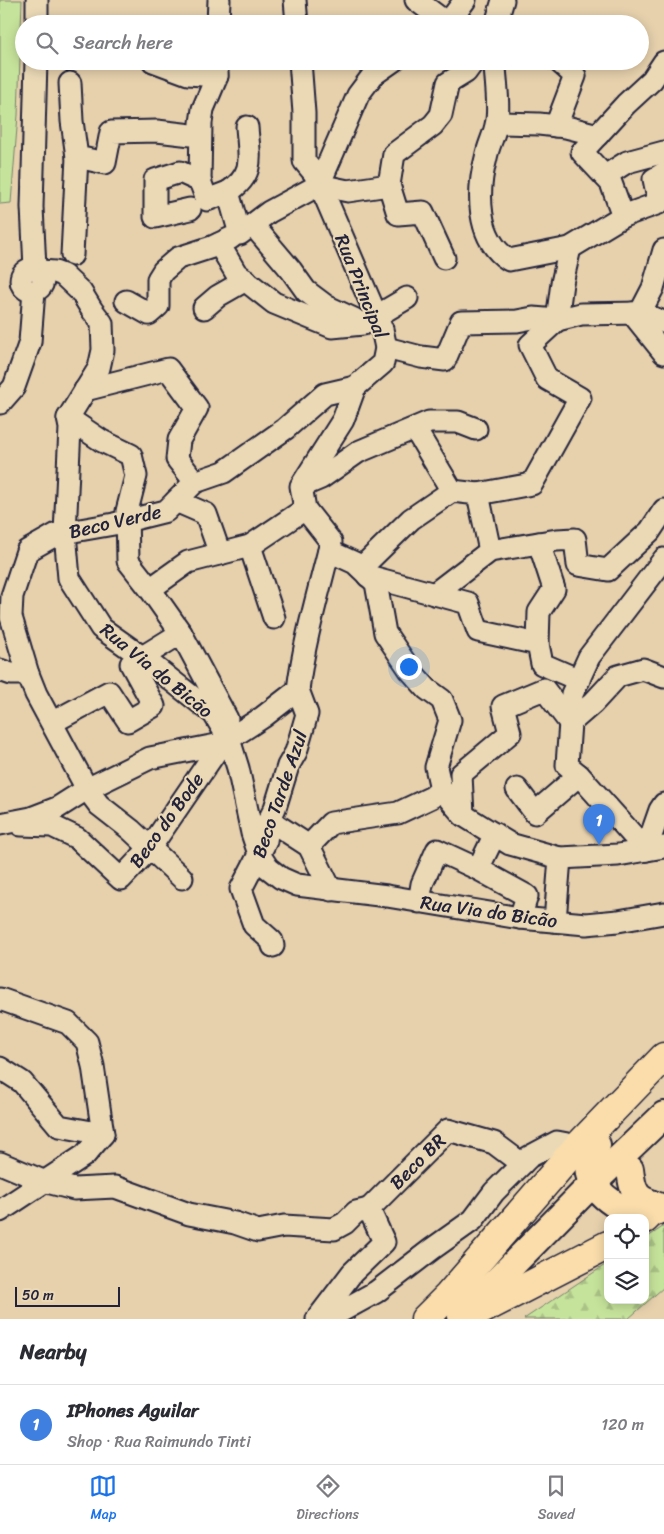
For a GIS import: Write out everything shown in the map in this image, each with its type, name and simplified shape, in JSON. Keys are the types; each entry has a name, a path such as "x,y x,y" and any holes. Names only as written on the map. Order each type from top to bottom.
{"highway":[{"path":"458,1313 588,1145 664,1057"},
{"path":"425,1319 458,1313 604,1247"}],"main road":[{"path":"656,1212 639,1214 627,1211 598,1189 589,1173 588,1145 664,1076"},
{"path":"458,1313 598,1189 664,1115"},
{"path":"598,1189 630,1169 664,1135"},
{"path":"630,1169 635,1193 656,1212"}],"street":[{"path":"37,0 37,15"},
{"path":"218,15 219,0"},
{"path":"295,0 296,15"},
{"path":"416,0 434,15"},
{"path":"454,15 466,0"},
{"path":"499,15 503,0"},
{"path":"624,216 611,183 582,152 626,104 652,80 664,62"},
{"path":"0,403 14,387 30,342 34,279 32,236 36,70"},
{"path":"177,70 188,74 207,70"},
{"path":"216,70 203,109 200,136 200,182 207,200 228,192 241,184 249,168 247,127"},
{"name":"Rua Principal","path":"301,70 304,113 304,161 314,173 319,185 368,320 386,348 383,363 355,387 343,420 301,486"},
{"path":"126,301 149,314 158,306 158,279 163,271 178,258 219,244 247,229 269,212 319,185 369,70"},
{"path":"444,258 424,212 398,214 389,185 394,154 433,125 441,115 448,83 467,70"},
{"path":"556,126 575,76 568,70"},
{"path":"493,71 497,123 485,159 480,198 482,216 490,239 500,255 509,260 570,248 624,216 659,203 654,179 664,173"},
{"path":"70,84 77,158 72,255"},
{"path":"497,123 556,126 598,135"},
{"path":"77,158 105,163 110,132 157,131 200,136"},
{"path":"605,176 627,162 664,152"},
{"path":"190,209 155,217 155,180 180,172 200,182"},
{"path":"319,185 348,191 389,185"},
{"path":"228,192 247,229 291,270 306,291 326,306 354,319 368,320"},
{"path":"219,244 236,273 274,303 332,327 368,320 407,298"},
{"path":"364,572 411,519 452,491 478,494 532,484 580,398 547,379 530,345 557,320 562,283 570,248"},
{"path":"636,313 653,288 664,250"},
{"path":"34,279 55,272 63,275 81,292 102,323 103,350 99,368 68,418 102,441 131,455 136,476 127,511 128,561 150,589 180,634 229,739"},
{"path":"204,308 218,296 246,280"},
{"path":"636,313 664,353"},
{"path":"386,348 421,357 445,360 461,322 516,321 533,318 557,320 581,314 636,313 664,322"},
{"path":"85,390 168,369 197,408 179,440 178,459 195,482"},
{"name":"Beco Verde","path":"182,878 131,830 99,806 87,788 53,722 36,694 11,617 12,596 27,551 56,534 166,511 195,482 224,472 285,429 325,394 355,387"},
{"name":"Rua Via do Bicão","path":"68,418 70,428 65,533 69,578 102,628 214,714 229,739 238,768 252,833 268,868 282,878 297,885 388,896 555,922 602,923 664,913"},
{"path":"476,429 458,422 429,422 358,452 321,478 301,486 305,509 330,547 355,563 376,583 386,633 410,670 427,689 442,700 450,720 436,767 441,789 463,815 510,844 560,858 618,855 655,848"},
{"path":"415,429 452,491"},
{"path":"478,494 490,551"},
{"path":"176,501 206,514 220,554"},
{"path":"150,589 188,562 250,546 305,509"},
{"path":"434,594 490,551 539,543 575,539 578,565 608,570 650,531 664,510"},
{"path":"539,543 554,589 539,612 538,644 542,664 578,680"},
{"path":"250,546 274,618"},
{"path":"0,824 32,818 57,808 87,788 150,758 229,739 263,717 298,690 302,655 313,620 330,547"},
{"path":"655,848 567,765 572,694 578,680 589,657 664,559"},
{"path":"364,572 468,603 478,631 538,644"},
{"path":"53,722 109,692 128,721 154,706 131,664 180,634"},
{"path":"570,723 593,703 618,676 643,669 664,677"},
{"path":"0,670 11,674 28,674"},
{"path":"463,815 461,774 510,733 503,706 544,689 570,723"},
{"name":"Beco Tarde Azul","path":"273,946 272,941 254,925 241,889 266,841 269,820 288,766 296,752 307,714 298,690"},
{"name":"Beco do Bode","path":"0,824 52,826 77,838 121,879 150,848 229,739"},
{"path":"517,789 535,813 579,775"},
{"path":"309,846 331,823 398,813 432,797 441,789"},
{"path":"655,848 660,810 664,804"},
{"path":"269,820 309,846 331,890"},
{"path":"478,870 495,834"},
{"path":"419,902 422,884 437,850 527,896 520,918"},
{"path":"555,922 560,858"},
{"path":"0,999 68,1023 86,1042 93,1066 103,1134 85,1155 0,1211"},
{"path":"0,1068 22,1082 59,1126 103,1134"},
{"name":"Beco BR","path":"369,1209 448,1130 494,1143 522,1164"},
{"path":"327,1319 376,1292 472,1220 494,1192 529,1157 557,1142 588,1145"},
{"path":"0,1163 43,1181 74,1190 115,1187 188,1214 235,1223 258,1231 284,1226 334,1229 345,1224 356,1212 369,1209 384,1242 352,1273 317,1319"}],"green space":[{"path":"0,0 22,0 21,15 15,15 15,70 20,70 11,203 0,204"},
{"path":"664,1226 664,1287 649,1300 649,1259 649,1236"},
{"path":"604,1266 604,1304 645,1304 628,1319 524,1319"}],"place":[{"name":"IPhones Aguilar","path":"599,845"}]}
